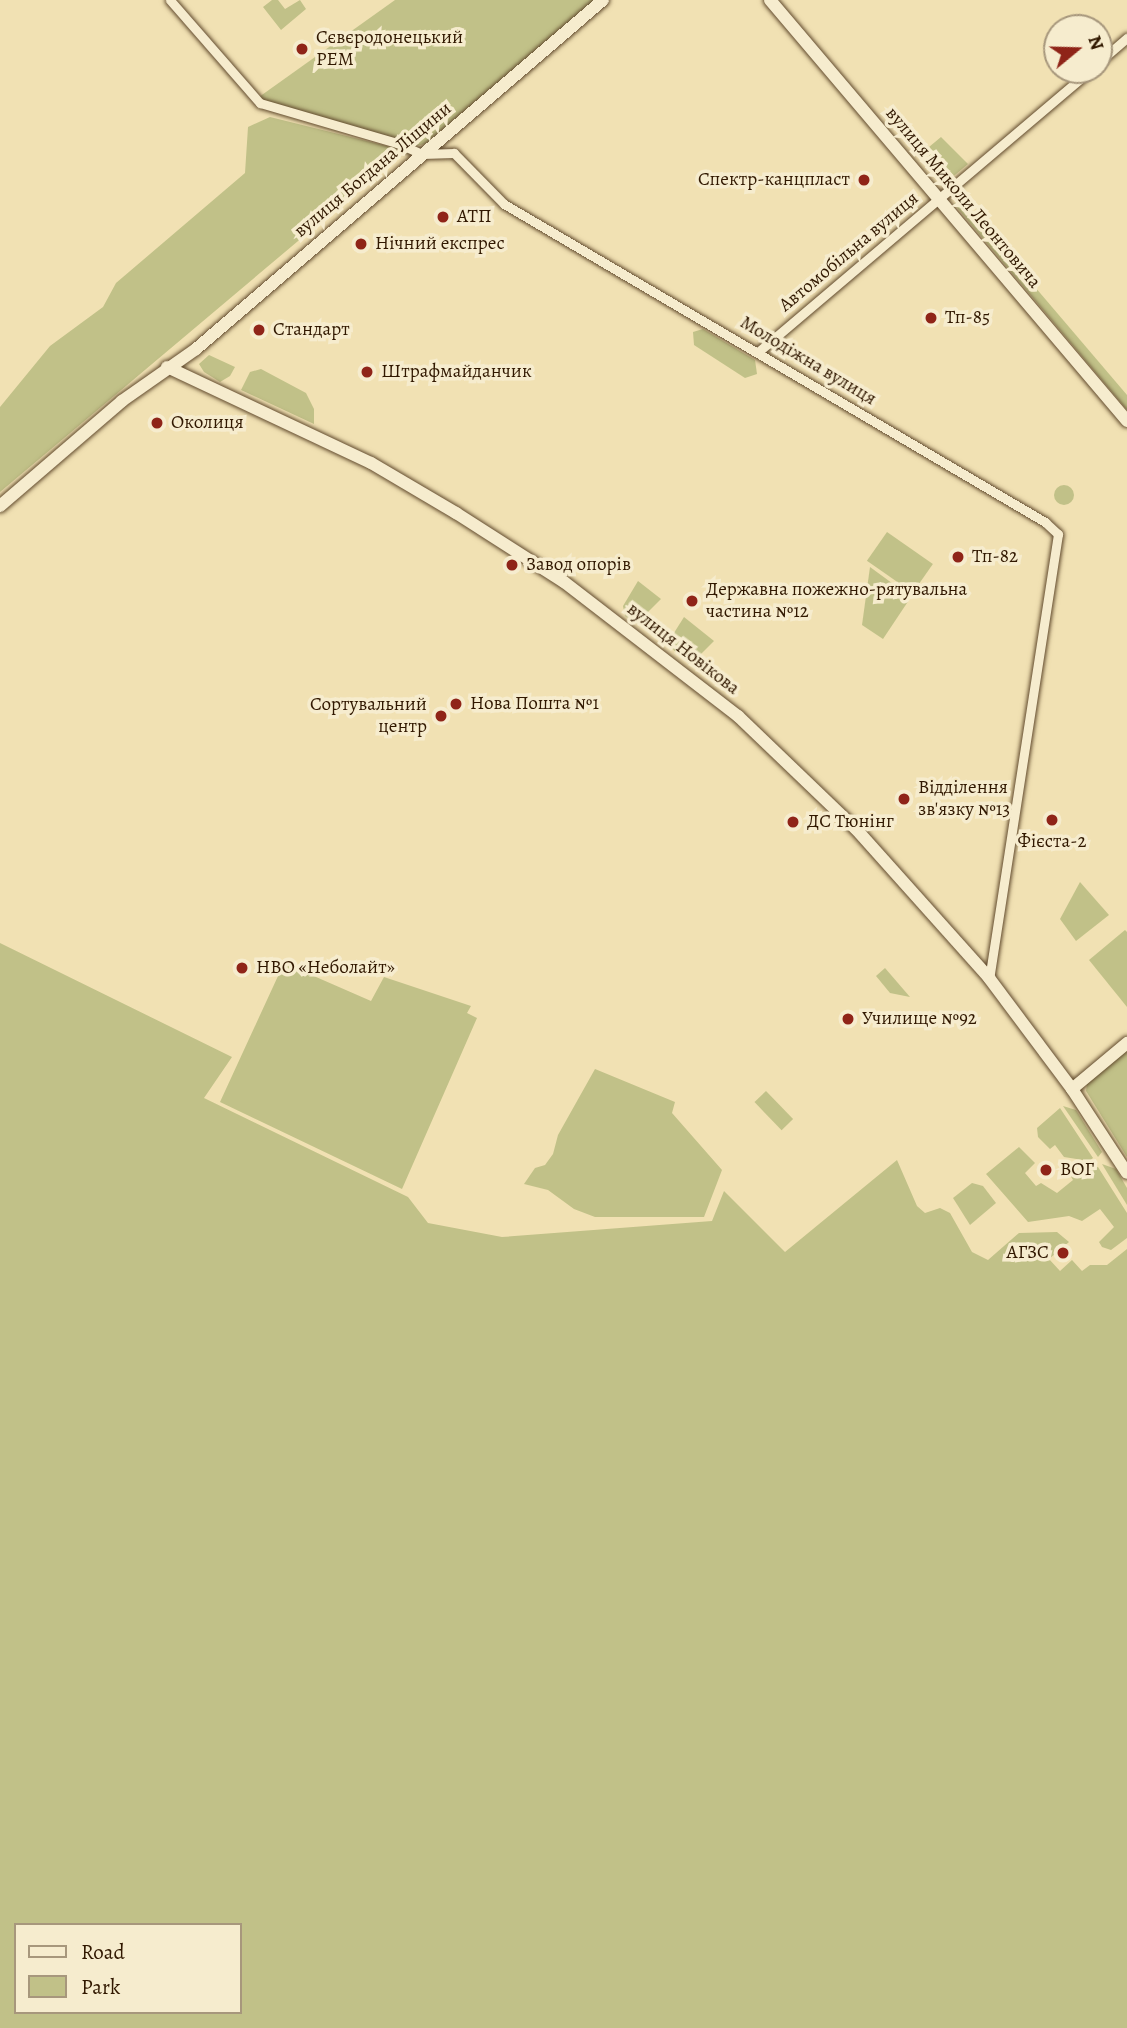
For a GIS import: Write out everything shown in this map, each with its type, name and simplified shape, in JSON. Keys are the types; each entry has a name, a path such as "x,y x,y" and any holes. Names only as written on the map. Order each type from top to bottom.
{"main road":[{"name":"вулиця Богдана Ліщини","path":"0,506 122,401 196,349 603,0"},
{"name":"вулиця Миколи Леонтовича","path":"770,0 1127,421"},
{"name":"вулиця Новікова","path":"167,367 371,463 564,582 770,744 856,829 989,978 1089,1112 1127,1173"},
{"path":"1072,1089 1127,1043"}],"street":[{"name":"Молодіжна вулиця","path":"170,0 260,103 397,143 422,154 454,153 504,204 758,352 1058,534 989,978"},
{"path":"1113,50 1127,38"},
{"name":"Автомобільна вулиця","path":"758,352 1074,84"}],"green space":[{"path":"272,0 278,0 285,9 300,0 306,9 281,30 263,7"},
{"path":"395,0 596,0 425,144 416,146 282,110 259,97"},
{"path":"270,117 395,148 399,156 0,492 0,407 50,346 103,307 116,283 245,173 248,127"},
{"path":"919,135 929,147 941,137 968,164 949,180 915,139"},
{"path":"960,199 1127,395 1127,410 954,204"},
{"path":"703,329 755,360 757,374 745,378 694,345 693,332"},
{"path":"209,355 235,367 230,376 220,382 204,372 199,364"},
{"path":"261,369 306,393 314,409 314,424 241,390 250,372"},
{"path":"1064,485 1071,488 1074,495 1071,502 1064,505 1057,502 1054,495 1057,488"},
{"path":"887,532 933,564 913,593 867,561"},
{"path":"870,567 911,597 883,639 862,625"},
{"path":"638,581 661,599 636,624 625,616 623,606"},
{"path":"684,617 714,641 690,665 667,644"},
{"path":"1080,882 1109,915 1076,941 1060,919"},
{"path":"1125,930 1127,932 1127,1007 1089,960"},
{"path":"0,943 232,1057 204,1098 408,1197 428,1223 502,1237 712,1221 724,1191 785,1252 897,1160 917,1206 925,1213 940,1208 950,1213 972,1252 988,1260 1019,1233 1057,1232 1069,1242 1049,1259 1060,1271 1072,1260 1082,1271 1090,1265 1107,1265 1127,1249 1127,2028 0,2028"},
{"path":"284,963 371,1001 384,977 471,1006 467,1013 477,1018 402,1189 220,1102"},
{"path":"885,968 910,997 890,993 876,976"},
{"path":"1127,1050 1127,1157 1086,1091 1087,1084"},
{"path":"595,1069 675,1102 672,1113 722,1170 704,1217 595,1217 574,1209 548,1190 524,1184 535,1168 545,1165 553,1154 558,1135"},
{"path":"766,1091 793,1119 782,1130 754,1102"},
{"path":"1063,1106 1076,1110 1102,1152 1098,1157"},
{"path":"1060,1108 1093,1158 1089,1161 1064,1157 1055,1145 1050,1149 1038,1137 1037,1128"},
{"path":"1019,1147 1035,1163 1025,1173 1036,1186 1041,1183 1057,1193 1073,1180 1070,1175 1098,1167 1127,1213 1127,1238 1111,1250 1102,1247 1099,1242 1114,1227 1100,1209 1082,1221 1069,1216 1028,1222 986,1174"},
{"path":"1102,1164 1116,1169 1127,1188 1127,1205"},
{"path":"972,1183 983,1186 996,1203 970,1225 953,1198"}],"place":[{"name":"Сєвєродонецький РЕМ","path":"302,49"},
{"name":"Спектр-канцпласт","path":"864,180"},
{"name":"АТП","path":"443,217"},
{"name":"Нічний експрес","path":"361,244"},
{"name":"Тп-85","path":"931,318"},
{"name":"Стандарт","path":"259,330"},
{"name":"Штрафмайданчик","path":"367,372"},
{"name":"Околиця","path":"157,423"},
{"name":"Тп-82","path":"958,557"},
{"name":"Завод опорів","path":"512,565"},
{"name":"Державна пожежно-рятувальна частина №12","path":"692,601"},
{"name":"Нова Пошта №1","path":"456,704"},
{"name":"Сортувальний центр","path":"441,716"},
{"name":"Відділення зв'язку №13","path":"904,799"},
{"name":"Фiєста-2","path":"1052,820"},
{"name":"ДС Тюнінг","path":"793,822"},
{"name":"НВО «Неболайт»","path":"242,968"},
{"name":"Училище №92","path":"848,1019"},
{"name":"ВОГ","path":"1046,1170"},
{"name":"АГЗС","path":"1063,1253"}]}
